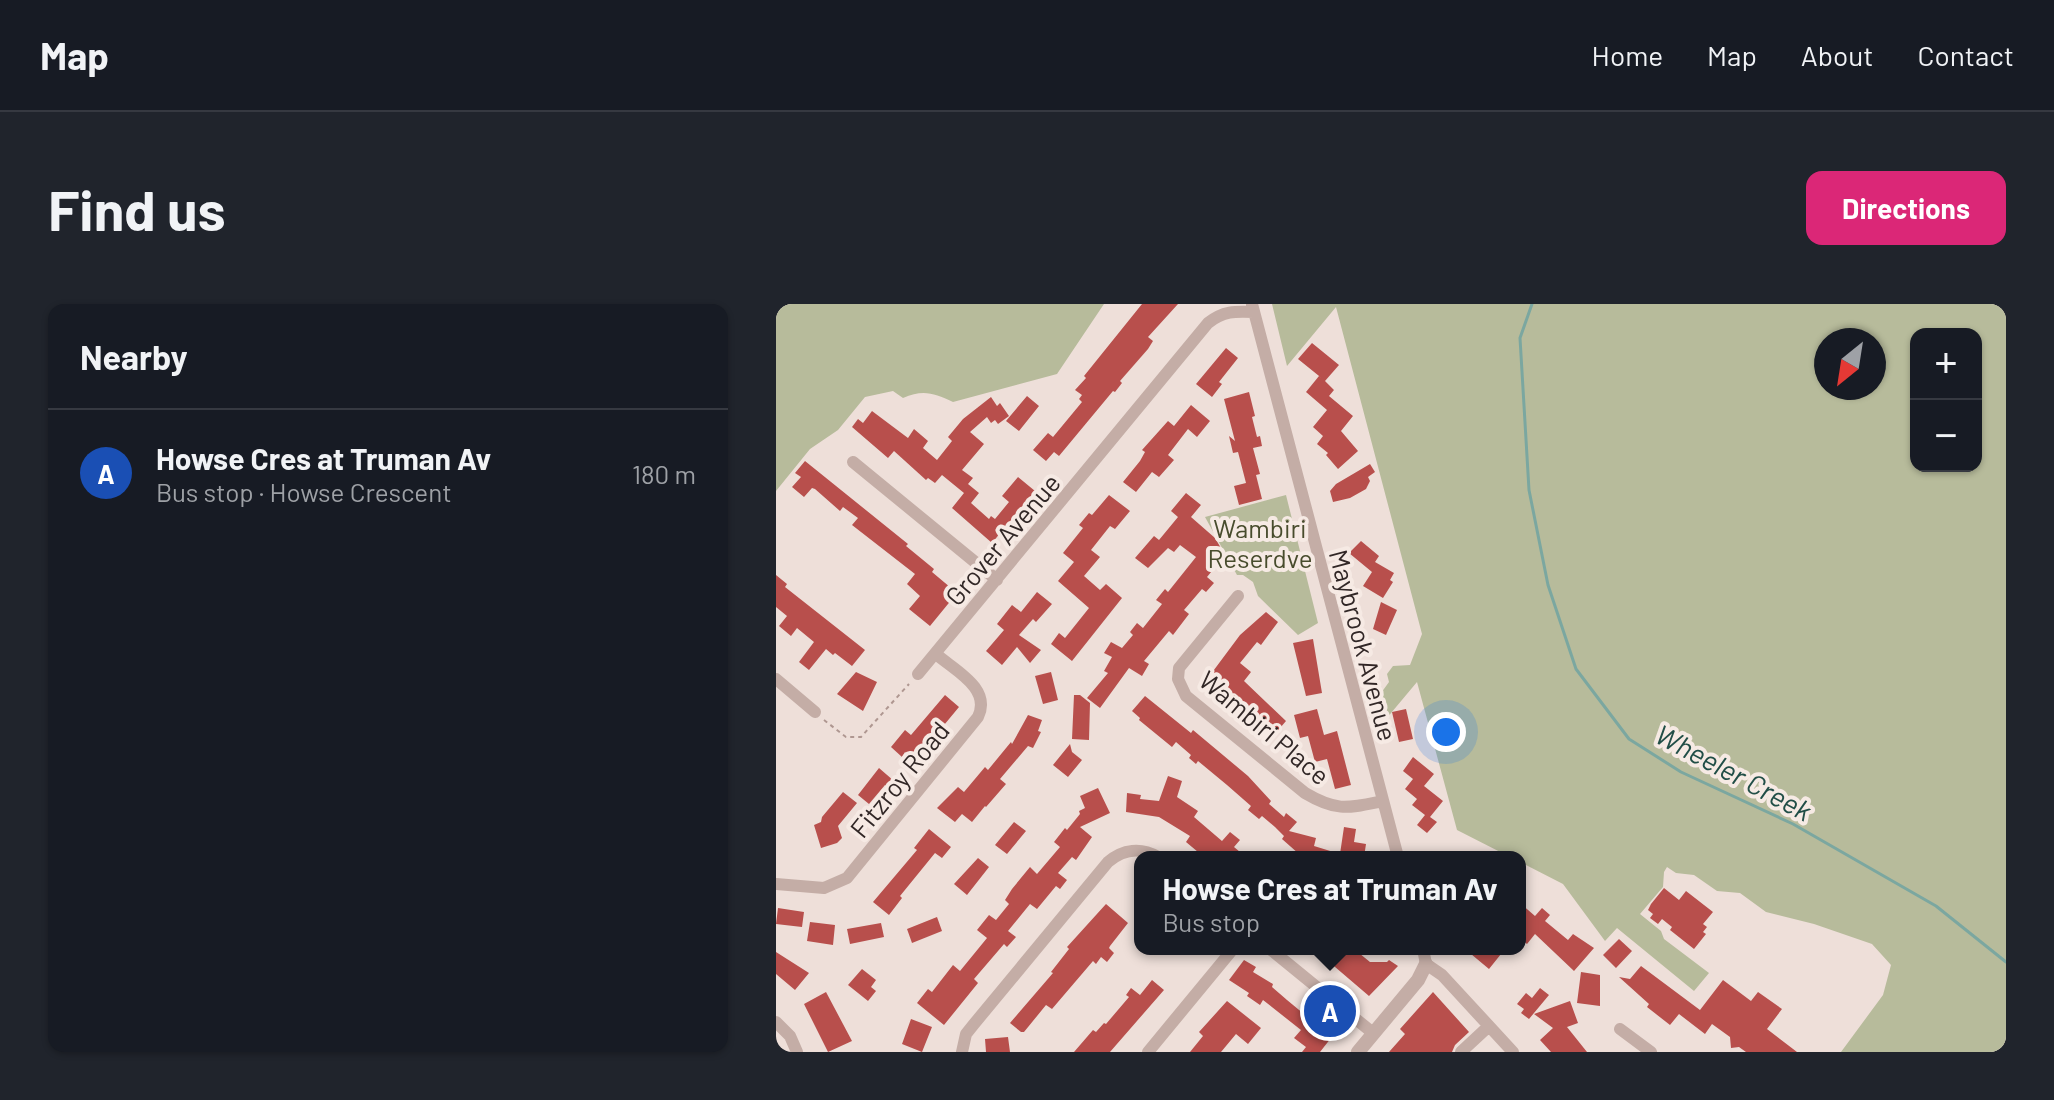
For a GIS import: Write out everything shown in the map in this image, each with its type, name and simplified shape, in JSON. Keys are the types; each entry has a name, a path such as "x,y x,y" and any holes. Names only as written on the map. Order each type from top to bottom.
{"street":[{"name":"Grover Avenue","path":"918,674 1208,323 1219,314 1253,308"},
{"name":"Maybrook Avenue","path":"1253,308 1396,851"},
{"path":"853,462 997,580"},
{"name":"Wambiri Place","path":"1238,596 1179,668 1178,679 1186,696 1319,802 1334,808 1383,801"},
{"name":"Fitzroy Road","path":"776,884 824,888 847,878 978,717 982,706 980,692 936,654"},
{"path":"776,679 815,712"},
{"path":"962,1052 966,1034 1108,862 1115,856 1134,851"},
{"path":"1148,1052 1228,955"},
{"path":"1277,955 1373,1033"},
{"path":"1358,1052 1418,980 1424,956"},
{"path":"1424,956 1513,1052"},
{"path":"776,1022 790,1036 797,1052"},
{"path":"1461,1052 1489,1026"},
{"path":"1620,1029 1651,1052"}],"path":[{"path":"815,712 846,737 861,737 918,674"}],"green space":[{"path":"776,304 1104,304 1057,374 953,402 928,393 903,398 893,391 865,397 838,430 810,449 776,491"},
{"path":"1272,304 2006,304 2006,1052 1841,1052 1883,995 1891,965 1872,944 1766,912 1740,893 1717,891 1694,875 1676,873 1667,867 1663,887 1640,914 1661,931 1664,939 1709,973 1694,991 1617,928 1605,941 1563,884 1526,865 1526,851 1498,851 1457,830 1417,682 1381,725 1376,700 1389,682 1387,674 1393,666 1410,665 1422,634 1336,307 1287,366"},
{"name":"Wambiri Reserdve","path":"1286,495 1318,623 1298,635 1258,596 1253,582 1243,575 1237,575 1205,517"}],"building":[{"path":"1142,304 1178,304 1148,337 1153,341 1120,381 1122,383 1115,392 1059,456 1054,452 1046,461 1033,450 1048,433 1053,437 1082,402 1079,399 1082,395 1075,390"},
{"path":"1312,343 1339,365 1325,381 1334,390 1329,396 1353,416 1341,431 1358,451 1338,469 1326,455 1328,453 1317,444 1323,436 1313,427 1327,410 1306,392 1319,376 1324,380 1298,359"},
{"path":"1226,348 1238,358 1219,382 1222,384 1212,397 1196,384"},
{"path":"1249,392 1255,416 1252,417 1262,446 1253,448 1262,499 1239,505 1234,486 1246,483 1238,452 1233,453 1229,436 1235,441 1224,399"},
{"path":"1027,396 1039,406 1019,431 1006,421"},
{"path":"991,397 997,406 1000,403 1009,416 998,424 995,420 991,423 987,417 970,432 984,444 962,470 973,478 968,484 979,493 971,503 989,519 991,516 995,519 1009,502 1002,496 1018,477 1035,491 992,543 952,508 964,493 942,475 935,483 928,478 926,480 894,451 888,458 852,427 858,419 863,423 872,411 908,438 914,429 928,441 923,448 937,460 952,441 948,437 963,419"},
{"path":"1191,405 1210,421 1197,437 1188,429 1168,455 1174,460 1159,477 1152,472 1136,492 1123,482 1140,461 1145,452 1142,450 1168,421 1174,426"},
{"path":"805,461 908,544 906,546 934,569 932,572 957,593 930,626 909,609 920,596 907,584 915,574 852,525 858,518 843,507 840,511 815,489 812,488 804,497 792,487 801,477 795,473"},
{"path":"1370,464 1375,472 1368,477 1370,481 1366,489 1350,498 1333,502 1330,491 1336,484"},
{"path":"1186,493 1201,505 1191,517 1215,538 1225,555 1207,577 1214,583 1206,592 1202,589 1184,610 1189,614 1173,635 1169,631 1144,661 1149,664 1142,676 1129,668 1100,708 1087,698 1108,673 1104,671 1112,657 1104,653 1111,642 1122,648 1133,635 1130,632 1137,623 1143,628 1162,604 1156,600 1165,589 1168,592 1196,557 1180,545 1174,552 1168,548 1148,568 1135,558 1154,536 1159,540 1178,517 1171,511"},
{"path":"1109,495 1130,511 1115,529 1110,526 1091,550 1100,557 1084,576 1100,590 1106,584 1122,598 1072,661 1051,644 1059,633 1065,638 1089,608 1058,581 1074,562 1063,553 1083,528 1079,525"},
{"path":"1361,541 1379,556 1375,562 1394,573 1390,580 1393,582 1383,598 1363,586 1372,572 1349,553"},
{"path":"776,575 787,584 785,587 865,650 852,666 826,649 809,670 799,662 814,642 797,628 791,636 779,626 787,616 776,607"},
{"path":"1037,592 1052,604 1019,635 1041,650 1030,663 1017,647 1002,665 986,651 1004,630 997,624 1012,605 1021,612"},
{"path":"1381,602 1397,610 1386,635 1373,629"},
{"path":"1266,612 1278,622 1261,645 1257,642 1240,663 1251,672 1244,681 1286,721 1274,735 1264,727 1262,729 1205,682 1240,635"},
{"path":"1313,639 1322,693 1306,696 1293,643"},
{"path":"856,672 877,682 863,711 837,694"},
{"path":"1051,672 1058,700 1043,704 1035,676"},
{"path":"945,695 959,707 915,760 905,752 902,757 891,747 905,730 911,735"},
{"path":"1074,695 1080,695 1090,703 1089,740 1072,739"},
{"path":"1145,696 1191,733 1193,730 1248,776 1271,801 1269,804 1284,817 1286,813 1297,822 1289,831 1316,838 1314,846 1330,851 1296,851 1282,839 1284,836 1275,827 1248,810 1251,806 1227,785 1198,761 1196,764 1176,742 1172,747 1132,711"},
{"path":"1317,709 1324,735 1337,731 1351,785 1335,789 1327,759 1315,762 1308,736 1300,738 1294,715"},
{"path":"1406,709 1413,739 1399,742 1392,712"},
{"path":"1028,715 1042,720 1038,731 1041,732 1033,748 1028,746 1000,779 1006,784 972,822 962,814 955,822 937,808 958,787 964,792 985,767 988,770 1012,744"},
{"path":"1070,744 1072,752 1082,760 1068,777 1053,765"},
{"path":"1413,757 1434,774 1424,786 1443,801 1430,817 1437,822 1427,833 1417,825 1425,815 1412,805 1417,799 1405,789 1413,779 1403,771"},
{"path":"879,768 894,781 888,788 885,785 869,804 858,795"},
{"path":"1168,776 1182,781 1177,797 1198,811 1194,817 1222,841 1230,832 1240,840 1234,847 1239,851 1197,851 1186,842 1190,836 1159,817 1126,812 1127,793 1141,795 1140,799 1159,801"},
{"path":"1098,788 1110,813 1080,827 1092,837 1076,860 1072,857 1058,873 1067,880 1060,889 1056,886 1037,909 1030,904 1008,931 1016,937 1007,947 1004,944 974,979 978,983 944,1025 917,1003 928,989 932,992 953,965 960,971 987,938 977,930 989,915 996,920 1009,904 1005,900 1012,889 1030,867 1037,874 1060,847 1054,842 1080,814 1079,811 1085,808 1080,796"},
{"path":"843,792 857,803 838,826 842,838 821,848 814,825 821,822"},
{"path":"1014,822 1026,831 1007,854 995,845"},
{"path":"1344,827 1356,829 1354,842 1366,844 1365,851 1340,851"},
{"path":"929,829 951,847 942,858 935,853 900,896 902,898 889,915 873,902 917,850 914,848"},
{"path":"978,858 989,867 967,895 954,884"},
{"path":"1664,888 1679,900 1686,891 1713,912 1703,924 1707,927 1703,932 1706,934 1694,949 1670,930 1672,927 1662,919 1658,924 1650,918 1653,914 1648,910"},
{"path":"1106,904 1128,923 1109,948 1114,953 1107,962 1101,957 1096,964 1093,961 1052,1009 1046,1005 1021,1032 1010,1023 1053,973 1069,949 1067,947"},
{"path":"778,908 804,912 802,927 776,924"},
{"path":"1526,908 1535,916 1542,908 1550,915 1545,921 1568,940 1573,934 1594,948 1574,971 1535,934 1527,944"},
{"path":"937,917 942,931 912,943 907,929"},
{"path":"810,922 835,925 833,945 807,941"},
{"path":"881,923 884,937 850,944 847,929"},
{"path":"1619,939 1632,951 1616,968 1603,955"},
{"path":"776,952 809,973 795,990 776,974"},
{"path":"1321,955 1361,955 1370,962 1389,960 1398,966 1369,996"},
{"path":"1472,955 1500,955 1489,969"},
{"path":"1244,960 1256,967 1253,972 1273,984 1272,987 1310,1019 1312,1016 1321,1023 1317,1027 1331,1038 1320,1052 1302,1052 1306,1047 1294,1038 1301,1030 1263,1000 1260,1005 1247,996 1249,993 1229,980"},
{"path":"1641,966 1700,1010 1723,980 1751,1001 1758,992 1782,1009 1767,1029 1797,1052 1746,1052 1739,1047 1731,1048 1730,1037 1712,1024 1705,1034 1679,1014 1670,1025 1647,1007 1649,1004 1619,977 1630,979"},
{"path":"862,969 876,980 871,987 876,991 868,1001 848,985"},
{"path":"1581,972 1600,975 1600,1006 1577,1003"},
{"path":"1152,980 1164,990 1110,1052 1074,1052 1093,1030 1096,1032 1106,1024 1129,997 1126,995 1131,988 1140,995"},
{"path":"1540,988 1549,995 1529,1019 1521,1013 1524,1009 1517,1004 1526,993 1532,998"},
{"path":"826,992 852,1041 828,1052 804,1004"},
{"path":"1433,992 1469,1032 1452,1052 1389,1052 1405,1034 1400,1029"},
{"path":"1227,1001 1261,1028 1248,1044 1236,1034 1221,1052 1190,1052 1203,1036 1199,1032"},
{"path":"1570,1001 1578,1023 1567,1027 1587,1052 1551,1052 1540,1040 1553,1028 1534,1014"},
{"path":"911,1019 932,1027 922,1052 902,1044"},
{"path":"1008,1037 1010,1052 986,1052 985,1039"}],"waterway":[{"name":"Wheeler Creek","path":"1532,304 1520,338 1529,490 1548,585 1576,669 1629,739 1681,772 1793,824 1936,906 2006,962"}],"place":[{"name":"Howse Cres at Truman Av","path":"1330,1011"}]}
